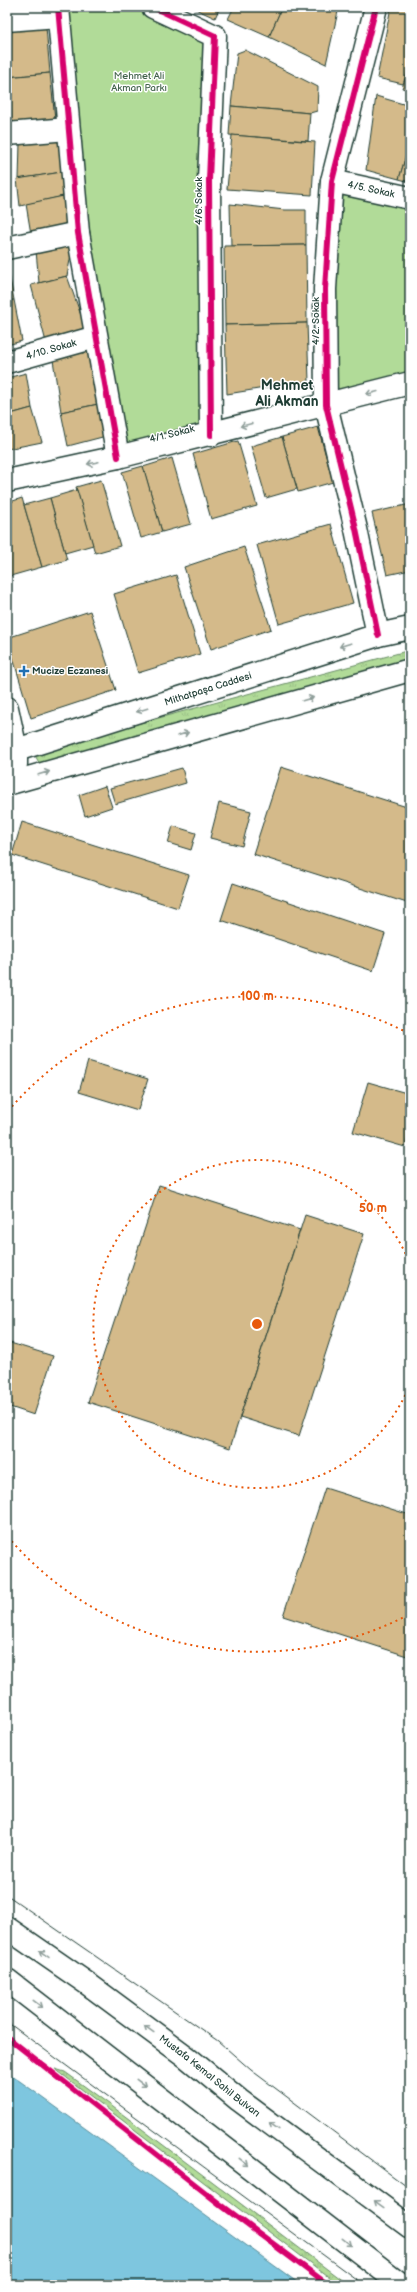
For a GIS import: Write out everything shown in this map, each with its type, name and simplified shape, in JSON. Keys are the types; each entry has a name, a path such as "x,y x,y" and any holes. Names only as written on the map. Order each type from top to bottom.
{"street":[{"name":"4/6. Sokak","path":"153,7 215,36 208,180 210,435"},
{"name":"4/2. Sokak","path":"376,7 332,181 325,289 326,405 356,529 378,635"},
{"path":"7,20 58,12 78,233 118,457"},
{"path":"7,134 68,129"},
{"name":"4/5. Sokak","path":"332,181 410,198"},
{"path":"7,248 78,233"},
{"name":"4/10. Sokak","path":"7,362 96,337"},
{"name":"4/1. Sokak","path":"7,481 210,435 410,383"},
{"name":"Mithatpaşa Caddesi","path":"12,752 378,635 410,628"},
{"path":"7,708 12,752 10,779 410,670"},
{"name":"Mustafa Kemal Sahil Bulvarı","path":"7,1928 88,1984 188,2058 239,2100 410,2227"},
{"path":"7,1980 402,2285"}],"green space":[{"name":"Mehmet Ali Akman Parkı","path":"58,7 153,7 215,36 211,435 118,457"},
{"path":"332,181 410,198 410,383 326,405"},
{"path":"410,650 410,664 41,766 33,752"},
{"path":"55,2069 65,2072 113,2107 348,2285 339,2285"}],"water":[{"path":"7,2072 42,2097 301,2285 7,2285"}],"building":[{"path":"191,7 220,7 215,18"},
{"path":"234,7 282,7 269,37 228,19"},
{"path":"282,7 339,7 326,64 269,37"},
{"path":"391,7 410,7 410,66 403,84 377,78"},
{"path":"46,27 50,73 7,77 7,30"},
{"path":"245,50 318,87 317,111 310,113 231,106 237,53"},
{"path":"410,66 410,90 402,88"},
{"path":"50,73 55,119 12,123 7,77"},
{"path":"376,96 410,106 410,142 399,179 366,170"},
{"path":"231,106 310,113 308,141 229,135"},
{"path":"232,135 315,142 312,195 227,189"},
{"path":"58,139 62,172 19,179 20,143"},
{"path":"410,142 410,182 399,179"},
{"path":"62,172 68,195 20,206 17,179"},
{"path":"68,195 74,228 31,234 26,204"},
{"path":"230,204 285,210 306,210 306,245 231,246"},
{"path":"73,244 67,276 39,283 36,251"},
{"path":"306,245 307,323 225,325 224,246"},
{"path":"7,262 14,300 7,301"},
{"path":"67,276 87,332 46,342 31,285"},
{"path":"14,300 22,341 7,345 7,301"},
{"path":"307,323 309,381 227,394 225,325"},
{"path":"94,349 103,403 61,412 53,360"},
{"path":"26,373 32,408 7,415 7,378"},
{"path":"103,403 110,435 68,446 61,412"},
{"path":"32,408 42,442 7,449 7,415"},
{"path":"318,427 333,482 298,492 282,437"},
{"path":"282,437 297,489 266,498 251,446"},
{"path":"238,441 257,506 211,519 193,454"},
{"path":"172,458 191,524 162,532 143,467"},
{"path":"143,466 162,532 141,538 122,472"},
{"path":"101,480 120,546 95,553 76,487"},
{"path":"77,490 93,545 65,553 50,498"},
{"path":"22,498 42,567 7,577 7,503"},
{"path":"50,498 67,560 42,567 24,505"},
{"path":"410,504 410,570 387,575 372,513"},
{"path":"331,524 353,603 279,624 257,545"},
{"path":"244,547 271,629 211,649 184,567"},
{"path":"176,575 200,654 138,673 114,594"},
{"path":"90,611 116,690 31,718 7,638"},
{"path":"281,767 410,808 410,904 253,854"},
{"path":"182,768 186,783 115,804 110,788"},
{"path":"105,786 112,807 85,816 79,795"},
{"path":"219,803 251,811 242,846 210,838"},
{"path":"22,822 189,875 178,908 12,855"},
{"path":"173,826 196,833 191,850 168,843"},
{"path":"233,883 385,934 373,971 221,920"},
{"path":"88,1061 148,1079 138,1110 79,1092"},
{"path":"368,1082 410,1094 410,1130 405,1147 353,1132"},
{"path":"159,1185 300,1230 230,1448 88,1402"},
{"path":"305,1215 364,1234 299,1436 240,1417"},
{"path":"7,1342 53,1356 34,1415 7,1406"},
{"path":"325,1488 410,1515 410,1657 283,1616"}],"tram line":[{"path":"7,1895 218,2041 251,2070 410,2189"},
{"path":"7,2022 364,2285"}],"cycle path":[{"path":"58,7 78,233 118,457"},
{"path":"153,7 215,36 209,180 211,435"},
{"path":"376,7 332,181 325,289 326,405 356,529 378,635"},
{"path":"7,2037 221,2205 328,2285"}],"place":[{"name":"Mucize Eczanesi","path":"24,671"}],"district":[{"name":"Mehmet Ali Akman","path":"287,394"}]}
